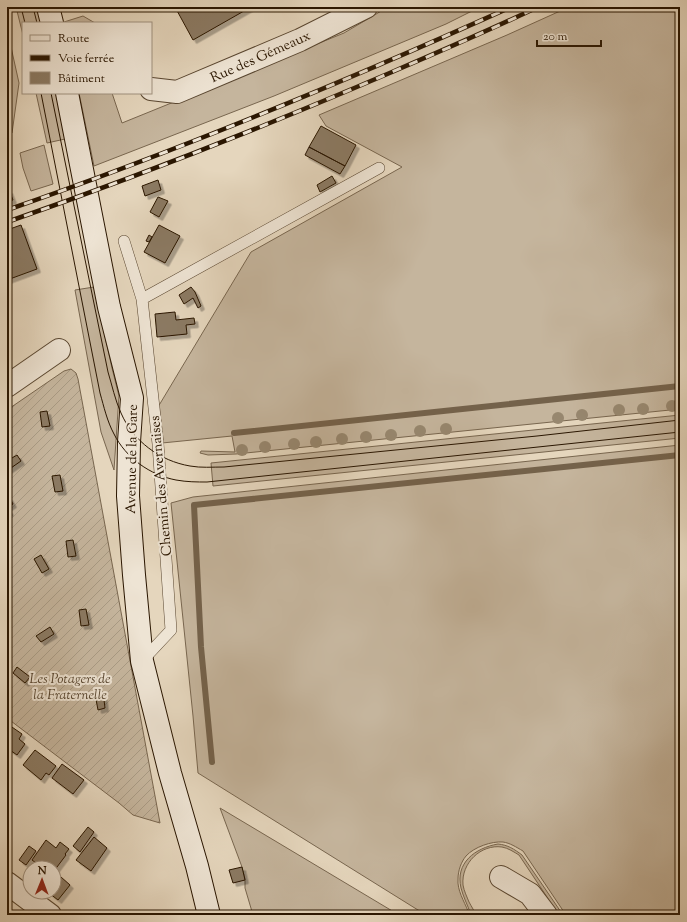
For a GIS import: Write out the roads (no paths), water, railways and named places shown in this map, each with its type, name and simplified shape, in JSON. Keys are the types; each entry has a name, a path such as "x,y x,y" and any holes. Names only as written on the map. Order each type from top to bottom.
{"main road":[{"path":"48,7 52,22"},
{"name":"Rue des Gémeaux","path":"152,89 177,92 300,40 366,7"},
{"name":"Avenue de la Gare","path":"67,94 109,307 132,398 129,442 128,496 142,661 168,766 197,866 209,915"},
{"path":"7,386 59,350"},
{"path":"501,876 530,894 546,915"},
{"path":"7,883 50,915"}],"lane":[{"path":"142,299 379,168"},
{"name":"Chemin des Avernaises","path":"124,241 142,299 158,444 171,630 142,661"}],"waterway":[{"path":"234,433 680,386"},
{"path":"212,762 201,647 194,505 680,455"}],"tram line":[{"path":"21,7 25,22"},
{"path":"33,7 37,22"},
{"path":"41,94 104,409 119,443 132,458 148,470 166,478 188,482 207,482 680,432"},
{"path":"51,94 108,372 117,403 126,423 140,441 168,460 190,466 224,467 537,436 680,420"}],"railway":[{"path":"7,210 135,164 261,114 387,62 511,7"},
{"path":"7,222 153,169 249,131 345,92 538,7"}],"park label":[{"name":"Les Potagers de la Fraternelle","path":"70,686"}]}
